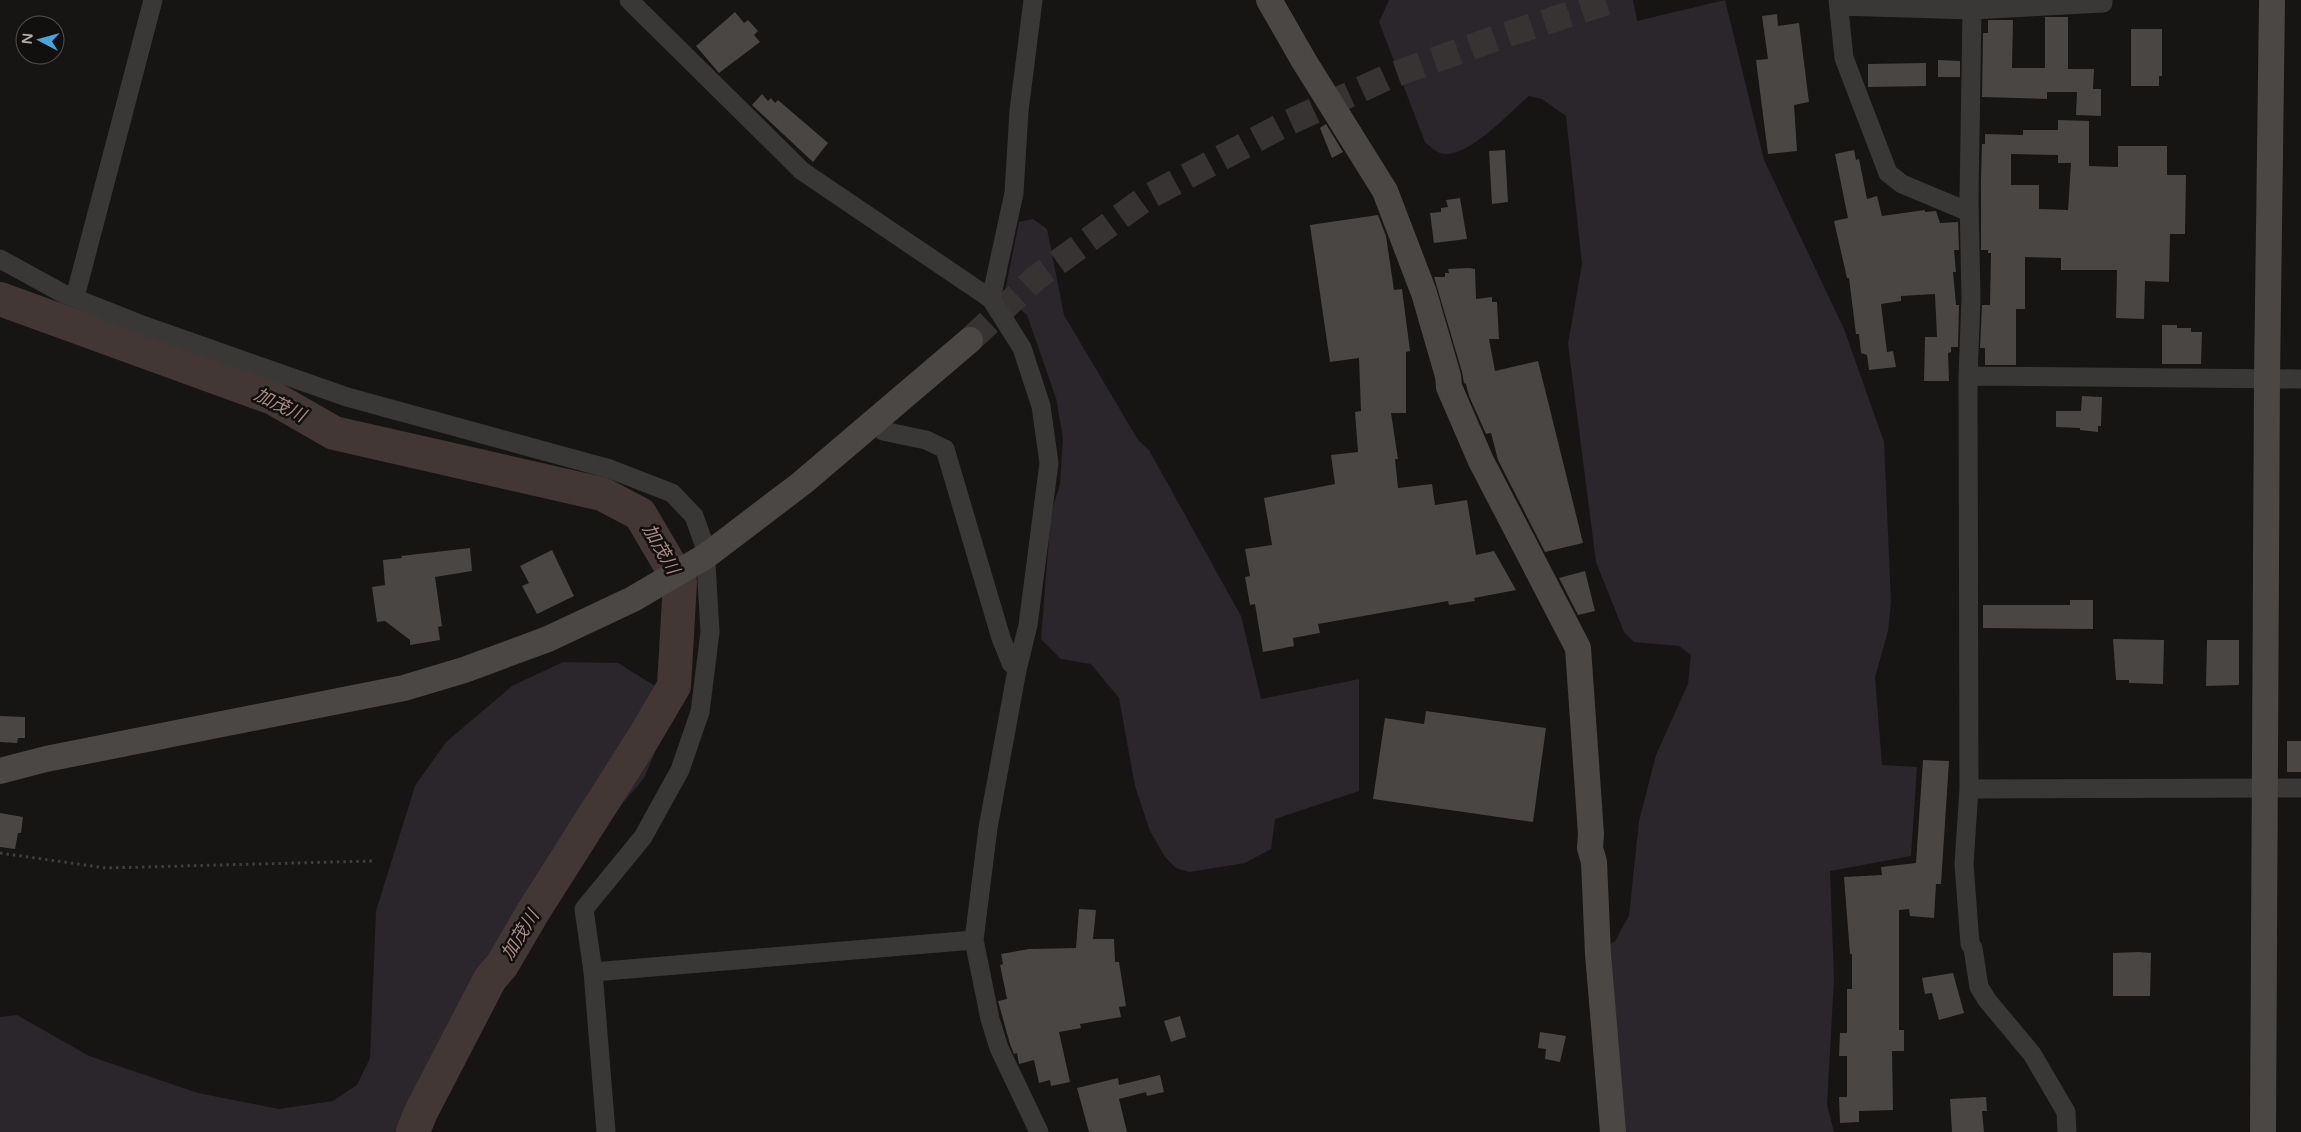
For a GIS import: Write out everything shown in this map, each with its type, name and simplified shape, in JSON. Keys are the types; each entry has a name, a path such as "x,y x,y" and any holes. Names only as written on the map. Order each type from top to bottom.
{"street":[{"path":"74,297 153,0"},
{"path":"629,0 802,171 991,299 1022,348 1042,406 1050,463 1028,625 1018,667 988,828 974,940 990,1019 999,1048 1039,1132"},
{"path":"991,299 1014,193 1019,111 1033,0"},
{"path":"1269,0 1304,61 1385,191 1424,293 1448,376 1449,387 1481,461 1578,648 1592,834 1590,848 1594,862 1598,954 1614,1132"},
{"path":"1969,212 1902,184 1888,173 1844,58 1839,3 1971,5 2103,3 2103,0"},
{"path":"2263,1132 2267,379 2272,0"},
{"path":"1971,5 1969,212 1971,298 1968,376 1969,789 1964,864 1970,944 1973,948 1979,987 1987,1000 2032,1054 2066,1112 2067,1132"},
{"path":"0,259 56,290 145,326 347,397 610,469 672,493 694,516 705,547 710,632 700,712 680,770 643,837 584,910 593,972 606,1132"},
{"path":"0,771 46,759 404,688 464,670 548,639 633,599 705,557 802,483 970,340"},
{"path":"1968,376 2301,379"},
{"path":"876,420 883,431 926,440 945,449 1001,638 1011,662 1018,667"},
{"path":"1969,789 2301,788"},
{"path":"593,972 974,940"}],"path":[{"path":"0,853 106,868 372,861"}],"shaded area":[{"path":"1389,0 1633,0 1637,21 1725,0 1764,160 1844,329 1884,442 1891,602 1888,631 1875,677 1882,765 1917,767 1911,856 1830,871 1834,979 1827,1105 1834,1132 1609,1132 1603,949 1615,941 1629,916 1639,821 1656,755 1688,684 1691,655 1679,646 1634,642 1624,632 1596,562 1568,344 1582,264 1566,116 1542,99 1529,96 1491,131 1469,146 1458,152 1448,154 1435,151 1425,142 1379,22"},
{"path":"1033,219 1047,229 1064,315 1138,440 1149,450 1241,616 1261,699 1359,679 1359,791 1275,819 1271,849 1245,863 1189,872 1176,868 1165,857 1150,831 1135,786 1119,698 1091,664 1061,659 1041,639 1051,513 1060,484 1063,438 1056,398 1027,315 1004,296 1019,222"},
{"path":"563,662 618,663 665,692 669,720 644,778 488,964 406,1132 0,1132 0,1017 17,1015 89,1056 198,1093 279,1109 333,1101 357,1085 370,1058 376,911 415,786 446,742 512,686"}],"building":[{"path":"735,12 744,23 748,20 758,31 754,35 760,42 719,73 696,46"},
{"path":"1777,14 1778,26 1799,23 1809,102 1794,105 1797,151 1768,154 1756,60 1768,59 1762,16"},
{"path":"2045,17 2068,17 2068,69 2094,69 2093,89 2101,89 2101,116 2076,115 2077,92 2047,92 2047,99 1982,97 1983,33 1988,33 1988,20 2013,20 2012,68 2045,68"},
{"path":"2131,29 2162,29 2162,76 2159,76 2159,86 2131,86"},
{"path":"1938,60 1960,61 1960,77 1938,77"},
{"path":"1926,63 1926,86 1868,87 1868,64"},
{"path":"762,94 768,101 771,98 775,103 778,100 828,143 813,162 752,105"},
{"path":"2058,120 2089,121 2089,166 2118,167 2118,146 2167,146 2167,175 2186,175 2185,234 2170,234 2169,282 2145,281 2144,319 2116,318 2117,270 2061,270 2061,258 2025,257 2025,309 2016,309 2016,365 1985,365 1985,348 1980,348 1982,305 1990,305 1991,253 1988,253 1988,250 1981,250 1982,144 1985,144 1985,134 2023,135 2023,130 2058,130","holes":["2011,154 2058,155 2058,163 2071,163 2068,210 2039,209 2039,185 2011,185"]},
{"path":"1326,124 1343,152 1332,158 1320,128"},
{"path":"1505,150 1508,202 1492,204 1489,151"},
{"path":"1854,150 1856,160 1859,159 1867,199 1877,196 1882,216 1925,210 1925,212 1936,211 1940,223 1958,222 1959,250 1954,250 1956,272 1953,272 1956,305 1959,305 1958,347 1951,347 1951,352 1948,353 1949,381 1924,381 1925,337 1937,337 1935,294 1901,296 1901,301 1881,304 1887,352 1893,351 1896,367 1869,370 1867,355 1861,353 1859,334 1856,334 1849,278 1847,278 1834,221 1848,218 1835,154"},
{"path":"1460,198 1467,239 1434,243 1430,213 1441,212 1441,208 1448,207 1446,200"},
{"path":"1378,215 1386,236 1394,290 1402,289 1410,351 1406,352 1406,413 1391,413 1398,459 1395,459 1398,488 1432,484 1435,505 1467,500 1476,555 1494,551 1516,590 1474,598 1475,601 1449,605 1448,601 1318,624 1320,633 1293,638 1294,646 1263,652 1255,604 1250,605 1245,577 1250,576 1245,549 1272,545 1264,498 1335,484 1331,455 1358,452 1355,412 1361,411 1359,358 1330,362 1310,225"},
{"path":"1448,269 1475,269 1476,299 1492,297 1492,302 1497,302 1499,339 1489,339 1495,371 1538,361 1583,543 1545,552 1498,460 1491,433 1486,434 1469,396 1434,277 1445,277 1445,273 1449,273"},
{"path":"2162,325 2177,325 2177,328 2191,328 2191,332 2202,332 2201,364 2162,364"},
{"path":"2082,396 2102,397 2101,426 2098,426 2098,432 2080,430 2080,428 2056,427 2056,411 2081,411"},
{"path":"470,548 472,571 435,577 442,626 438,627 440,640 410,645 410,640 385,621 377,622 372,587 385,585 383,560 402,558 401,556"},
{"path":"552,550 574,596 537,614 522,586 529,583 520,566"},
{"path":"1585,571 1595,611 1578,615 1559,578"},
{"path":"2070,600 2093,600 2093,629 1983,628 1983,605 2070,605"},
{"path":"2113,639 2164,640 2163,684 2129,683 2129,680 2116,680"},
{"path":"2207,640 2239,640 2239,685 2206,686"},
{"path":"1426,711 1546,728 1533,822 1373,799 1385,718 1424,724"},
{"path":"0,716 25,717 25,738 18,738 17,743 0,742"},
{"path":"2287,741 2301,741 2301,772 2287,772"},
{"path":"1923,760 1949,761 1941,884 1936,884 1934,918 1910,916 1909,909 1899,910 1899,1030 1904,1030 1904,1051 1892,1051 1893,1110 1859,1111 1859,1122 1840,1123 1839,1097 1847,1097 1847,1056 1839,1056 1840,1033 1847,1033 1847,989 1852,989 1852,954 1850,954 1844,877 1882,875 1881,867 1916,863"},
{"path":"0,813 23,817 21,833 18,833 15,849 0,847"},
{"path":"1079,909 1096,910 1093,939 1114,939 1115,962 1119,962 1126,1006 1119,1007 1121,1017 1080,1024 1081,1028 1059,1032 1070,1082 1051,1086 1050,1080 1039,1083 1034,1060 1019,1064 1017,1053 1014,1054 1010,1044 998,1001 1007,999 1000,965 1003,964 1001,954 1029,949 1076,948"},
{"path":"2113,953 2151,953 2150,996 2113,996"},
{"path":"1953,973 1964,1013 1939,1020 1932,993 1925,994 1922,978"},
{"path":"1180,1016 1186,1037 1171,1042 1164,1021"},
{"path":"1540,1032 1566,1036 1560,1062 1545,1059 1546,1049 1538,1048"},
{"path":"1160,1075 1164,1092 1147,1096 1146,1092 1119,1099 1127,1132 1089,1132 1077,1088 1118,1078 1119,1085"},
{"path":"1986,1097 1987,1111 1982,1111 1984,1132 1952,1132 1950,1099"}],"waterway":[{"name":"加茂川","path":"0,299 273,398 334,433 602,494 640,514 680,582 674,686 502,965 490,979 420,1114 413,1132"}],"tunnel":[{"path":"970,340 1036,278 1146,198 1283,125 1390,76 1502,36 1614,0"}]}
